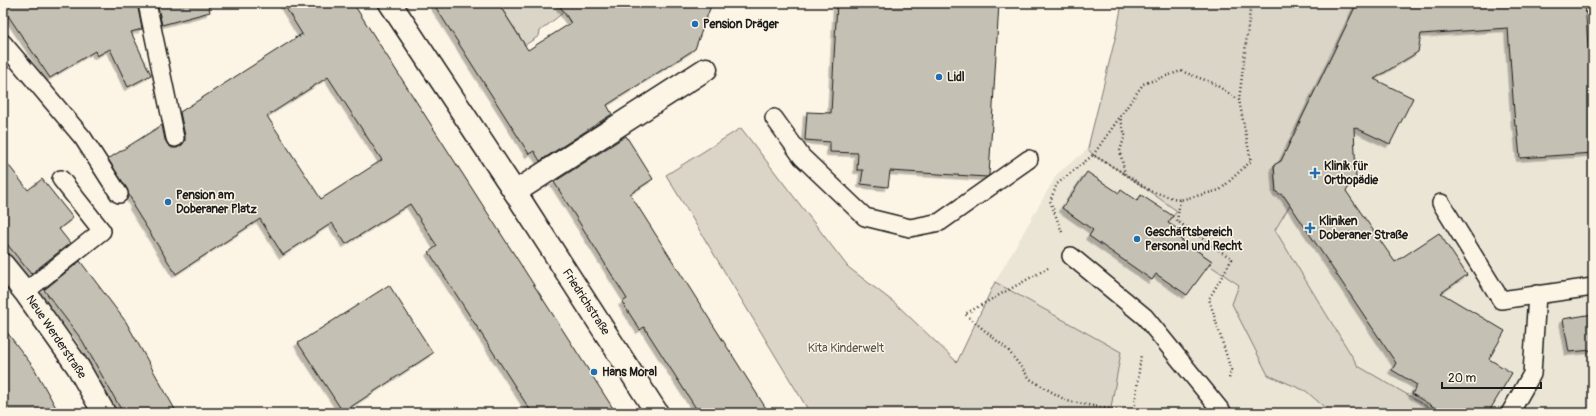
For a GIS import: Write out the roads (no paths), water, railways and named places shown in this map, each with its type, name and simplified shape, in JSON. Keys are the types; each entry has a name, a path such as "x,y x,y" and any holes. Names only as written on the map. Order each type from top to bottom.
{"street":[{"name":"Friedrichstraße","path":"390,3 657,413"},
{"path":"514,192 706,69"},
{"name":"Neue Werderstraße","path":"3,266 25,292 78,367 104,413"}],"lane":[{"path":"147,3 175,138"},
{"path":"3,43 83,138 119,194"},
{"path":"774,118 802,157 865,217 910,228 940,222 1029,159"},
{"path":"25,292 102,230 61,179"},
{"path":"1441,203 1501,300 1593,287"},
{"path":"1071,256 1145,317 1222,412"},
{"path":"1510,413 1532,374 1537,294"}],"place":[{"name":"Pension Dräger","path":"695,24"},
{"name":"Lidl","path":"939,77"},
{"name":"Klinik für Orthopädie","path":"1315,173"},
{"name":"Pension am Doberaner Platz","path":"168,202"},
{"name":"Kliniken Doberaner Straße","path":"1310,228"},
{"name":"Geschäftsbereich Personal und Recht","path":"1137,239"},
{"name":"Hans Moral","path":"594,372"}],"park label":[{"name":"Kita Kinderwelt","path":"846,348"}]}
